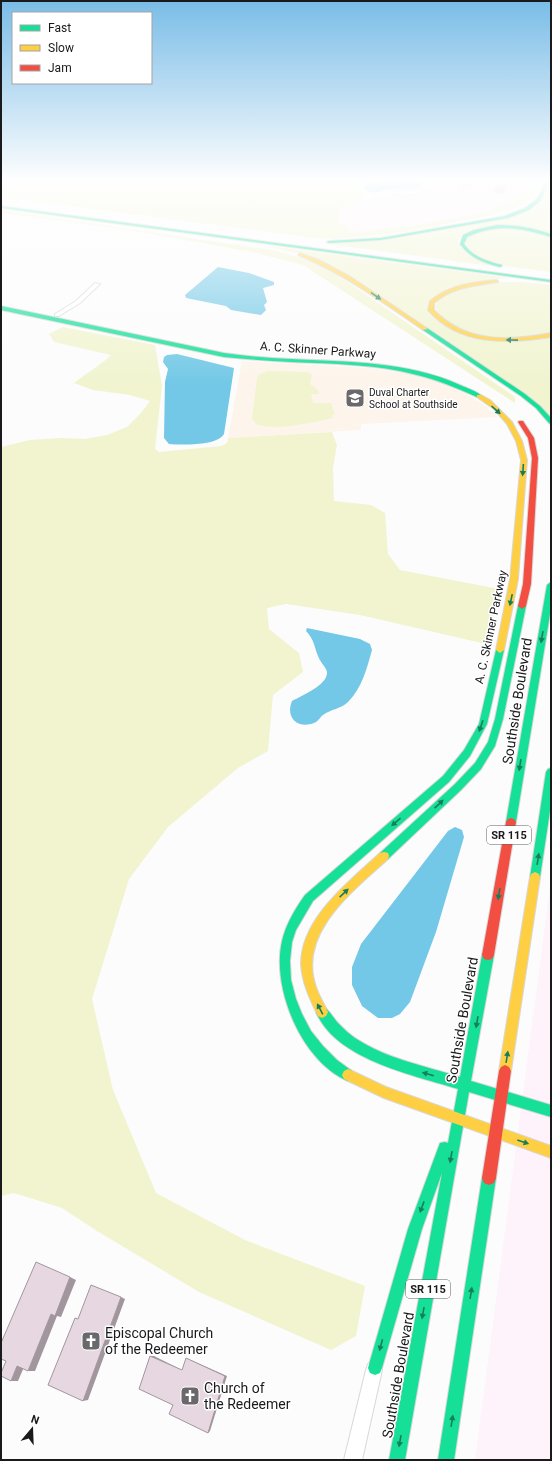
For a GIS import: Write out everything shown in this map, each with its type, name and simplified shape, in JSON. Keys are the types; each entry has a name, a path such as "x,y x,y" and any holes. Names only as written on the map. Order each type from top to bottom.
{"main road":[{"path":"272,248 308,257 328,265 523,395 538,407 551,422"},
{"path":"309,248 551,281"},
{"path":"341,248 551,276"},
{"path":"465,248 481,260 497,266 535,274"},
{"path":"551,281 511,280 473,283 442,293 434,300 431,307 434,316 443,323 472,335 511,340 529,339 551,335"},
{"name":"A. C. Skinner Parkway","path":"1,302 227,350 383,361 424,368 462,381 487,393 514,414 528,433 533,444 535,464 526,584 499,719 492,743 478,766 458,787 323,914 314,932 308,956 309,979 318,1005 330,1024 346,1040 361,1050 417,1071 465,1084 551,1111"},
{"name":"A. C. Skinner Parkway","path":"1,308 223,355 369,365 417,372 444,380 479,397 499,412 517,434 522,446 524,465 514,578 483,724 478,736 465,758 446,779 322,885 309,898 294,923 288,941 285,961 286,981 295,1011 309,1039 325,1058 343,1073 364,1084 551,1152"},
{"path":"517,434 528,433"},
{"name":"Southside Boulevard","path":"397,1460 506,856 551,585"},
{"name":"SR 115","path":"446,1460 551,772"},
{"path":"374,1368 415,1224 431,1181 458,1119"}],"street":[{"path":"57,315 78,302 97,284"},
{"path":"353,1460 374,1368"}],"shaded area":[{"name":"Duval Charter School at Southside","path":"242,361 370,368 407,373 438,382 466,394 484,405 498,417 361,424 361,430 228,438"},
{"path":"551,879 551,1460 475,1460"}],"green space":[{"path":"230,248 260,248 272,250 310,260 322,266 515,397 515,403 303,265"},
{"path":"276,248 286,248 510,278 485,280 431,301 441,323 488,339 551,337 551,419 537,404 309,256"},
{"path":"359,248 465,248 491,266"},
{"path":"468,248 551,248 551,272 504,266 479,257"},
{"path":"493,282 522,282 551,285 551,334 529,339 487,337 471,333 443,322 434,306 445,293"},
{"path":"63,327 155,345 162,386 155,449 159,452 221,446 227,443 228,438 332,432 337,445 333,468 334,501 371,505 385,513 388,554 400,570 499,589 486,644 360,615 286,604 267,608 269,629 299,653 303,672 273,695 268,751 238,768 168,827 129,879 92,999 113,1090 156,1193 245,1240 365,1286 356,1336 331,1350 199,1292 97,1231 62,1208 14,1193 1,1196 1,447 30,440 62,438 85,439 107,435 127,427 141,413 150,401 130,395 93,390 74,383 111,355 54,342 49,334"},
{"path":"268,371 307,372 312,374 310,384 318,390 319,394 311,394 313,403 331,403 335,415 332,415 333,418 283,427 263,426 256,424 252,419 257,378 260,374"}],"water":[{"path":"218,267 249,273 274,282 274,285 263,288 267,302 264,305 266,310 261,315 231,310 226,306 186,298 185,295"},
{"path":"177,354 234,368 224,434 214,441 199,444 169,444 164,438 165,382 168,369 163,362 164,357 167,355"},
{"path":"307,628 360,639 370,644 372,650 366,671 360,684 348,702 326,713 314,723 303,724 294,721 292,717 290,707 292,701 319,686 326,677 327,672 319,658 309,634 306,631"},
{"path":"455,827 462,830 464,837 436,932 410,1002 400,1014 392,1018 378,1018 362,1006 352,985 352,967 361,944 448,831"}],"building":[{"path":"36,1262 70,1277 55,1316 51,1314 28,1371 17,1366 11,1381 1,1376 6,1361 1,1359 1,1343"},
{"path":"91,1285 121,1297 83,1401 48,1385 75,1318 78,1319"},
{"name":"Church of the Redeemer","path":"150,1356 182,1370 186,1358 225,1376 208,1433 169,1414 173,1405 139,1389"}],"traffic: fast":[{"path":"307,248 551,281"},
{"path":"465,248 469,253 483,261 500,266"},
{"path":"1,308 224,355 256,359 386,367 418,373 449,382 479,396"},
{"path":"425,329 523,395 538,407 551,422"},
{"path":"511,822 551,585"},
{"path":"384,856 458,787 478,766 492,743 499,719 522,606"},
{"path":"348,1075 319,1051 297,1018 290,999 284,961 287,942 293,924 309,898 446,779 467,753 483,724 500,650"},
{"path":"535,877 551,772"},
{"path":"397,1460 488,955"},
{"path":"322,1012 328,1021 343,1036 370,1053 390,1062 551,1111"},
{"path":"375,1368 415,1229 445,1148"},
{"path":"446,1460 489,1178"}],"traffic: slow":[{"path":"300,254 349,278 425,329"},
{"path":"496,281 470,284 446,292 432,302 431,310 442,321 455,330 486,339 520,339 551,335"},
{"path":"479,396 496,408 509,423 519,441 524,460 514,579 500,650"},
{"path":"322,1012 310,987 307,964 310,943 319,924 332,906 384,856"},
{"path":"505,1071 535,877"},
{"path":"348,1075 384,1092 551,1152"}],"traffic: jam":[{"path":"521,422 531,438 535,458 527,584 522,606"},
{"path":"488,955 511,822"},
{"path":"489,1178 505,1071"}],"place":[{"name":"Duval Charter School at Southside","path":"355,398"},
{"name":"Episcopal Church of the Redeemer","path":"91,1341"},
{"name":"Church of the Redeemer","path":"190,1396"}]}
